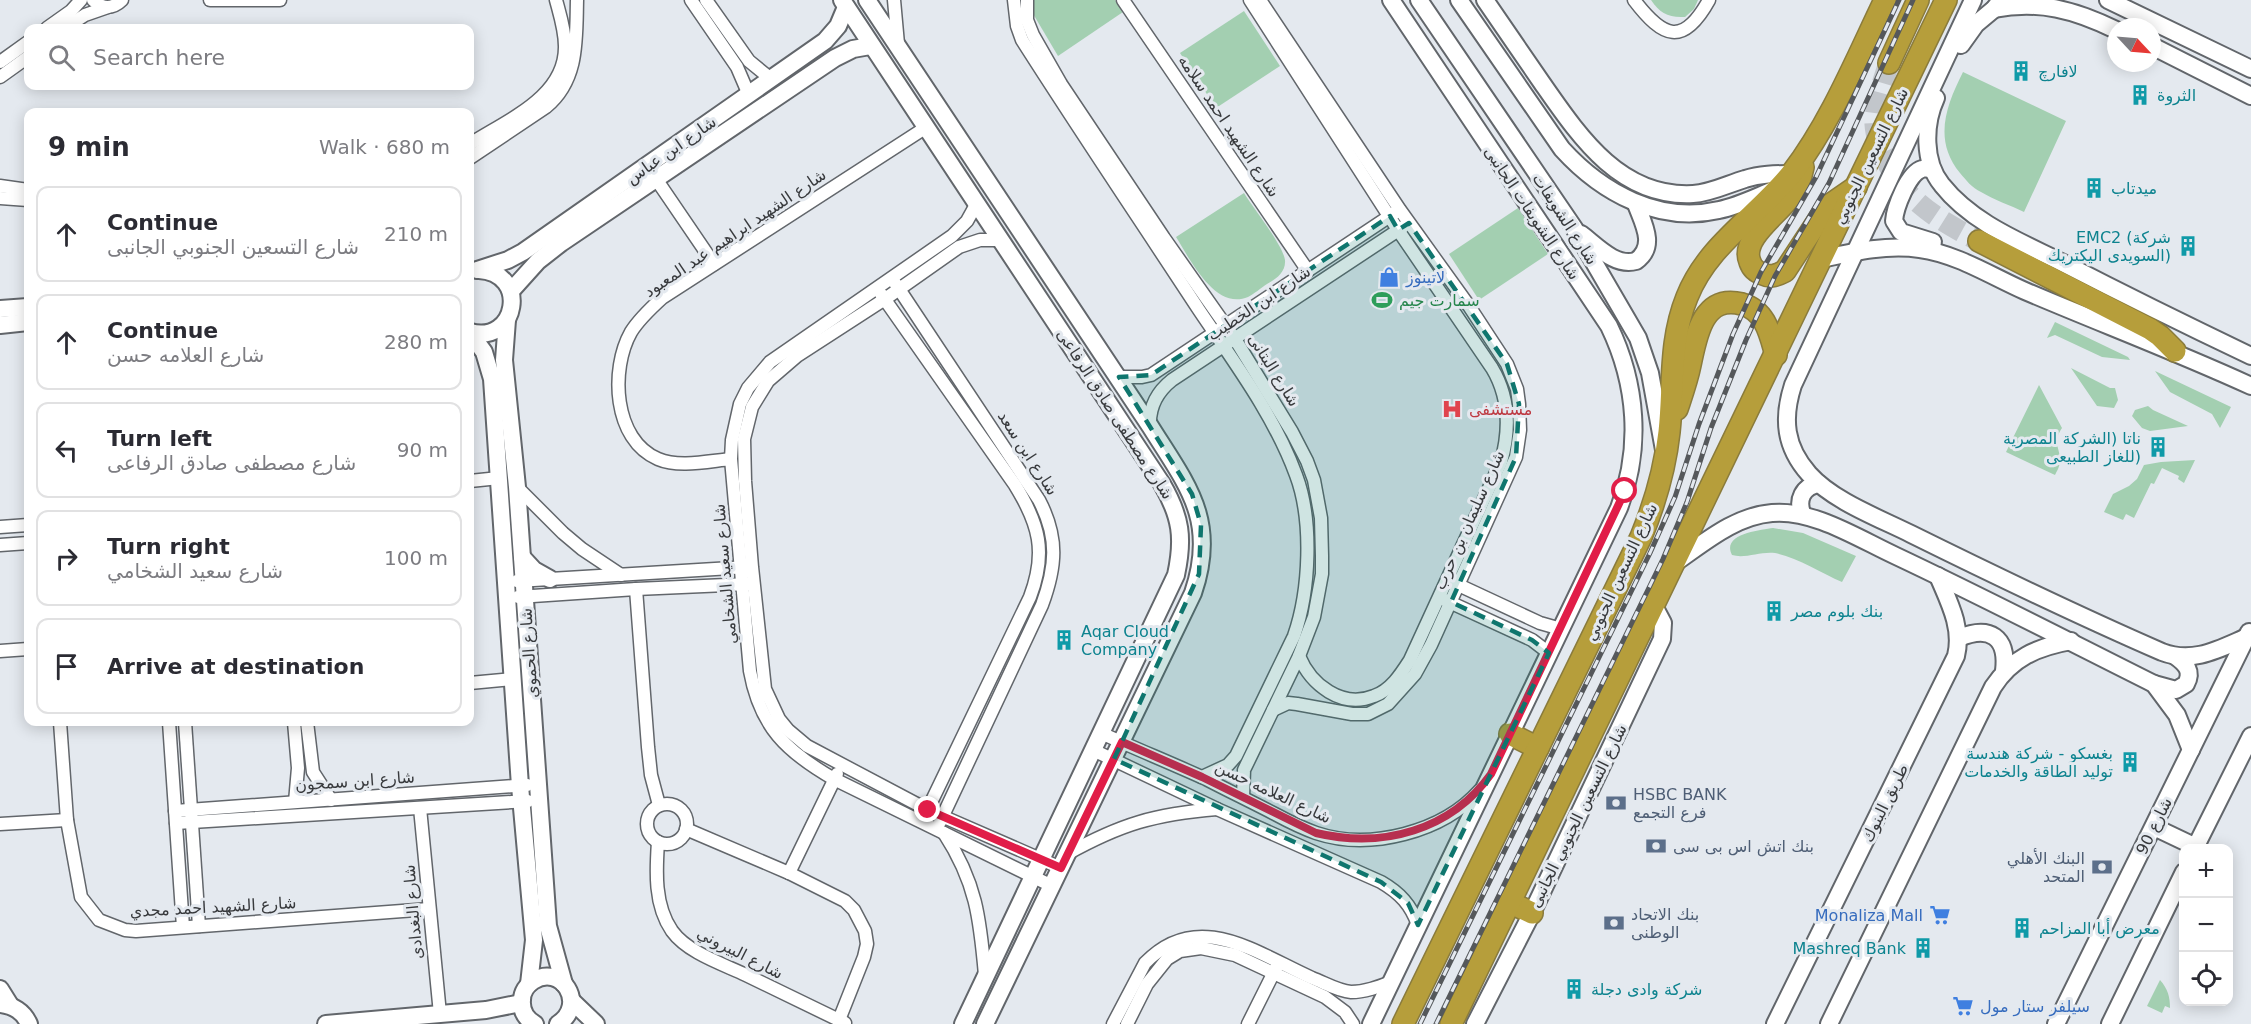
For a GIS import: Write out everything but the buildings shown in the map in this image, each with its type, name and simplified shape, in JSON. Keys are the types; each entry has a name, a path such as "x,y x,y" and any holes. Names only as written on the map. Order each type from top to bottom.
{"highway":[{"name":"شارع التسعين الجنوبي","path":"1403,1024 1652,511 1665,458 1669,430 1671,364 1686,297 1697,275 1711,255 1784,181 1805,154 1828,115 1885,0"},
{"path":"1889,63 1918,0"},
{"name":"شارع التسعين الجنوبي","path":"1451,1024 1946,0"},
{"path":"1805,154 1800,178 1793,193 1751,240 1748,258 1752,267 1759,273 1777,276 1785,272 1827,207 1856,186"},
{"path":"1979,241 2150,329 2175,351"},
{"path":"1669,430 1684,388 1695,338 1702,320 1713,308 1726,303 1739,303 1755,310 1766,324 1776,355"},
{"path":"1510,734 1538,748"},
{"path":"1509,902 1532,913"}],"street":[{"path":"53,24 71,11 81,0"},
{"path":"93,0 101,6 108,7"},
{"path":"71,24 84,15 114,6 123,0"},
{"path":"210,0 280,0"},
{"path":"474,141 541,97 558,78 563,67 565,45 556,0"},
{"path":"474,155 546,107 564,88 570,77 575,53 577,0"},
{"path":"691,0 738,67 749,95"},
{"path":"706,0 749,62 771,79"},
{"name":"شارع مصطفى صادق الرفاعى","path":"867,0 1119,377 1192,494 1201,525 1202,556 1193,593 985,1024"},
{"path":"894,0 898,45"},
{"name":"شارع البتانى","path":"1014,0 1017,26 1022,40 1057,86 1220,329 1234,339 1293,432 1307,461 1318,499 1322,538 1322,574 1314,617 1299,656 1244,770 1243,798"},
{"name":"شارع البتانى","path":"1027,0 1027,20 1057,86"},
{"name":"شارع الشهيد احمد سلامه","path":"1123,0 1308,271"},
{"name":"شارع سليمان بن حرب","path":"1250,0 1290,54 1404,227 1469,306 1507,364 1517,389 1519,404 1520,430 1516,457 1445,599 1400,676 1376,696 1354,700 1328,691 1314,681 1305,670 1299,656"},
{"name":"شارع سليمان بن حرب","path":"1260,0 1290,54"},
{"name":"شارع الشويفات الجانبى","path":"1391,0 1609,326 1622,357 1629,382 1633,407 1634,441 1633,458 1625,491 1561,629"},
{"name":"شارع الشويفات","path":"1419,0 1574,228 1638,338 1644,353 1665,458"},
{"path":"1459,0 1562,149 1577,166 1595,180 1636,204 1679,213 1720,210 1784,181"},
{"path":"1485,0 1583,140 1612,168 1630,180 1651,189 1694,194 1757,176 1784,181"},
{"path":"1634,0 1659,28 1670,32 1682,32 1693,24 1709,0"},
{"path":"1973,0 1930,114 1928,142 1932,169 1940,184 1989,225 2251,356"},
{"path":"2097,21 2107,0 2251,69"},
{"path":"2107,26 2054,7 2023,3 1998,5 1970,30 1948,63 1855,252 1793,385 1786,418 1794,451 1803,466 1819,483 1858,507 2031,593 2175,656 2199,656 2249,633"},
{"name":"شارع ابن عباس","path":"511,291 538,261 749,95 833,34 844,4"},
{"name":"شارع مصطفى صادق الرفاعى","path":"844,4 1162,484 1173,503 1181,533 1176,575 963,1024"},
{"path":"0,62 24,45"},
{"name":"شارع ابن عباس","path":"474,271 508,260 523,252 835,58 870,46"},
{"path":"2161,51 2251,96"},
{"path":"0,77 24,60"},
{"name":"شارع الشهيد ابراهيم عبد المعبود","path":"731,459 673,463 660,460 644,452 633,441 625,423 618,376 622,354 631,332 662,298 925,128"},
{"path":"1932,169 1922,169 1910,179 1896,207 1894,221 1897,228 1908,235 1969,257 2028,285 2049,300"},
{"path":"652,173 714,264"},
{"path":"0,186 24,190"},
{"path":"0,198 24,200"},
{"name":"شارع سعيد الشخامي","path":"746,567 744,450 746,423 759,393 777,372 797,356 885,299 896,283 967,221 977,203"},
{"path":"1574,228 1615,259 1629,263 1636,261 1646,250 1648,243 1636,204"},
{"name":"شارع ابن الخطيب","path":"1119,377 1151,375 1395,213"},
{"name":"شارع ابن الخطيب","path":"1150,426 1149,415 1156,395 1163,387 1404,227"},
{"name":"شارع سعيد الشخامي","path":"1002,240 980,240 959,247 896,283 877,288 788,349 758,374 740,404 734,421 731,459 762,669 769,702 779,719 797,739 928,810 1041,859 1064,861"},
{"path":"1821,259 1855,252 1901,247 1935,251 2103,324 2175,351 2251,386"},
{"path":"474,271 488,271 497,275 511,291"},
{"name":"شارع ابن سعد","path":"896,283 1026,479 1047,516 1053,545 1052,577 1042,605 943,816 941,830"},
{"name":"شارع ابن سعد","path":"877,288 1015,484 1035,522 1040,551 1035,582 1007,648 922,822"},
{"name":"شارع الحموي","path":"511,291 511,311 505,328 504,360 522,557 516,589 513,679 548,926 564,984 572,1001"},
{"path":"0,309 24,308"},
{"path":"474,333 485,334 493,331 507,320"},
{"path":"0,325 24,322"},
{"name":"شارع البتانى","path":"1202,777 1228,765 1243,746 1300,619 1308,563 1308,540 1297,477 1263,409 1223,346 1220,329"},
{"name":"شارع الحموي","path":"474,338 484,352 492,380 499,478 516,589 529,793 534,940 529,984 521,1003"},
{"path":"474,481 499,478"},
{"path":"1803,515 1800,505 1802,495 1809,487 1819,483"},
{"path":"517,487 569,538 621,575"},
{"path":"1676,562 1713,536 1742,520 1772,513 1803,515 1938,576 2154,684 2176,690 2186,684 2190,673 2188,667 2175,656"},
{"path":"0,527 24,525"},
{"path":"0,545 24,543"},
{"path":"522,557 534,570 550,579"},
{"path":"516,589 550,579 746,567"},
{"name":"طريق البنوك","path":"1775,1024 1956,657 1959,638 1953,613 1938,576"},
{"path":"1371,1024 1561,629 1539,623 1453,582"},
{"path":"516,589 636,589 748,584"},
{"name":"شارع سعيد الشخامي","path":"748,584 750,671 758,704 769,726 788,749 809,765 834,779 1052,886"},
{"path":"636,589 651,776 660,805"},
{"path":"1445,599 1532,640 1549,653"},
{"name":"شارع سليمان بن حرب","path":"1273,710 1288,703 1361,715 1388,704 1415,674 1431,645 1445,599"},
{"name":"شارع التسعين الجنوبي الجانبى","path":"1475,1024 1532,913 1662,639 1663,623 1654,606"},
{"path":"1959,638 1982,631 1995,637 2004,652 2004,671"},
{"name":"شارع 90","path":"2056,1024 2249,633"},
{"path":"1829,1024 1984,704 2004,671 2016,660 2037,648 2071,641"},
{"path":"1007,648 1018,654"},
{"path":"0,651 24,649"},
{"path":"474,683 513,679"},
{"path":"2154,684 2177,715 2191,750"},
{"name":"شارع الشهيد احمد مجدي","path":"60,726 67,820 81,897 99,920 124,930 136,931 429,909"},
{"path":"169,726 183,927"},
{"path":"185,726 199,926"},
{"path":"294,726 298,768 295,802"},
{"path":"308,726 313,772 331,800"},
{"name":"شارع العلامه حسن","path":"1101,734 1202,777 1316,833 1335,838 1368,839 1414,830 1440,821 1470,800 1491,774"},
{"path":"2197,844 2251,736"},
{"path":"1093,750 1390,887 1408,903 1418,925"},
{"path":"789,873 842,765"},
{"name":"شارع ابن سمجون","path":"192,816 295,802 529,793"},
{"name":"شارع ابن سمجون","path":"176,817 420,808 529,793"},
{"path":"669,804 682,810 687,819 686,829 681,838 672,843 658,842 648,831 647,820 651,811 660,805 669,804"},
{"name":"شارع البغدادى","path":"420,808 440,1014"},
{"path":"1064,861 1107,833 1150,818 1217,809"},
{"path":"0,824 67,820"},
{"path":"2154,827 2187,844"},
{"path":"686,829 789,873 845,901 854,910 865,931 867,944 843,1022"},
{"path":"941,830 961,861 977,905 985,977"},
{"name":"شارع البيروني","path":"658,842 658,893 663,912 672,931 705,955 843,1022"},
{"path":"2110,1024 2179,882"},
{"path":"1113,1024 1145,963 1175,940 1190,937 1222,938 1337,1004 1353,1024"},
{"path":"1126,1024 1152,976 1167,959 1180,951 1200,948 1216,950 1344,991 1366,991 1391,982"},
{"path":"1248,1024 1276,968"},
{"path":"529,984 547,977 564,984"},
{"path":"0,989 5,1005 31,1022"},
{"path":"558,1024 570,1011 572,1001"},
{"path":"572,1001 596,1024"},
{"path":"326,1024 492,1009 521,1003 526,1017 535,1024"}],"highlighted area":[{"path":"1390,216 1398,230 1409,223 1507,364 1519,404 1516,457 1451,602 1532,640 1549,653 1418,925 1408,903 1381,882 1114,759 1199,574 1201,525 1192,494 1119,377 1151,375"}],"green space":[{"path":"1033,0 1115,0 1123,12 1058,56 1032,12"},
{"path":"1651,0 1698,0 1694,9 1685,17 1674,17 1665,14"},
{"path":"1244,11 1280,66 1216,108 1180,53"},
{"path":"1963,72 2066,121 2024,212 1991,198 1969,184 1952,161 1947,148 1945,123 1947,110"},
{"path":"1244,193 1279,245 1285,264 1280,275 1274,280 1248,297 1236,299 1225,297 1214,290 1196,269 1176,237"},
{"path":"1518,208 1548,254 1479,300 1449,254"},
{"path":"2055,322 2130,360 2102,357 2055,335 2047,338"},
{"path":"2071,368 2110,388 2115,388 2118,400 2114,408 2097,406"},
{"path":"2155,371 2231,407 2220,428 2212,414 2170,392"},
{"path":"2039,385 2062,428 2057,438 2060,461 2055,475 2006,452"},
{"path":"2148,406 2188,426 2150,431 2142,428 2132,416 2135,410"},
{"path":"2195,460 2184,483 2178,479 2179,476 2162,468 2154,484 2151,483 2134,518 2126,514 2123,520 2104,512 2113,494 2137,479 2144,465"},
{"path":"1773,528 1803,533 1856,556 1842,582 1775,553 1732,555 1730,548 1732,542 1737,538 1751,532"},
{"path":"2160,980 2167,990 2170,1004 2170,1008 2165,1006 2162,1013 2147,1006"}],"tunnel":[{"path":"1889,63 1879,96 1875,122 1878,140 1890,169 1899,183 1922,206 1949,225 1979,241"}],"railway":[{"path":"1420,1024 1650,553 1675,497 1699,424 1733,334 1761,272 1816,177 1899,0"},
{"path":"1436,1024 1663,559 1687,502 1711,428 1746,340 1775,276 1829,183 1913,0"}],"place":[{"name":"لافارﭺ","path":"2021,71"},
{"name":"الثروة","path":"2140,95"},
{"name":"ميدتاب","path":"2094,188"},
{"name":"EMC2 (شركة السويدى اليكتريك)","path":"2188,246"},
{"name":"لاتينوز","path":"1389,277"},
{"name":"سمارت جيم","path":"1382,300"},
{"name":"مستشفى","path":"1452,409"},
{"name":"ناتا (الشركة المصرية للغاز الطبيعى)","path":"2158,447"},
{"name":"بنك بلوم مصر","path":"1774,611"},
{"name":"Aqar Cloud Company","path":"1064,640"},
{"name":"بغسكو - شركة هندسة توليد الطاقة والخدمات","path":"2130,762"},
{"name":"HSBC BANK فرع التجمع","path":"1616,803"},
{"name":"بنك اتش اس بى سى","path":"1656,846"},
{"name":"البنك الأهلي المتحد","path":"2102,867"},
{"name":"Monaliza Mall","path":"1940,915"},
{"name":"بنك الاتحاد الوطنى","path":"1614,923"},
{"name":"معرض أبا المزاحم","path":"2022,928"},
{"name":"Mashreq Bank","path":"1923,948"},
{"name":"شركة وادى دجلة","path":"1574,989"},
{"name":"سيلفر ستار مول","path":"1963,1006"}],"route":[{"path":"928,810 1061,868 1122,742 1202,777 1300,826 1335,838 1386,837 1423,828 1440,821 1470,800 1491,774 1619,508 1625,491"}]}
